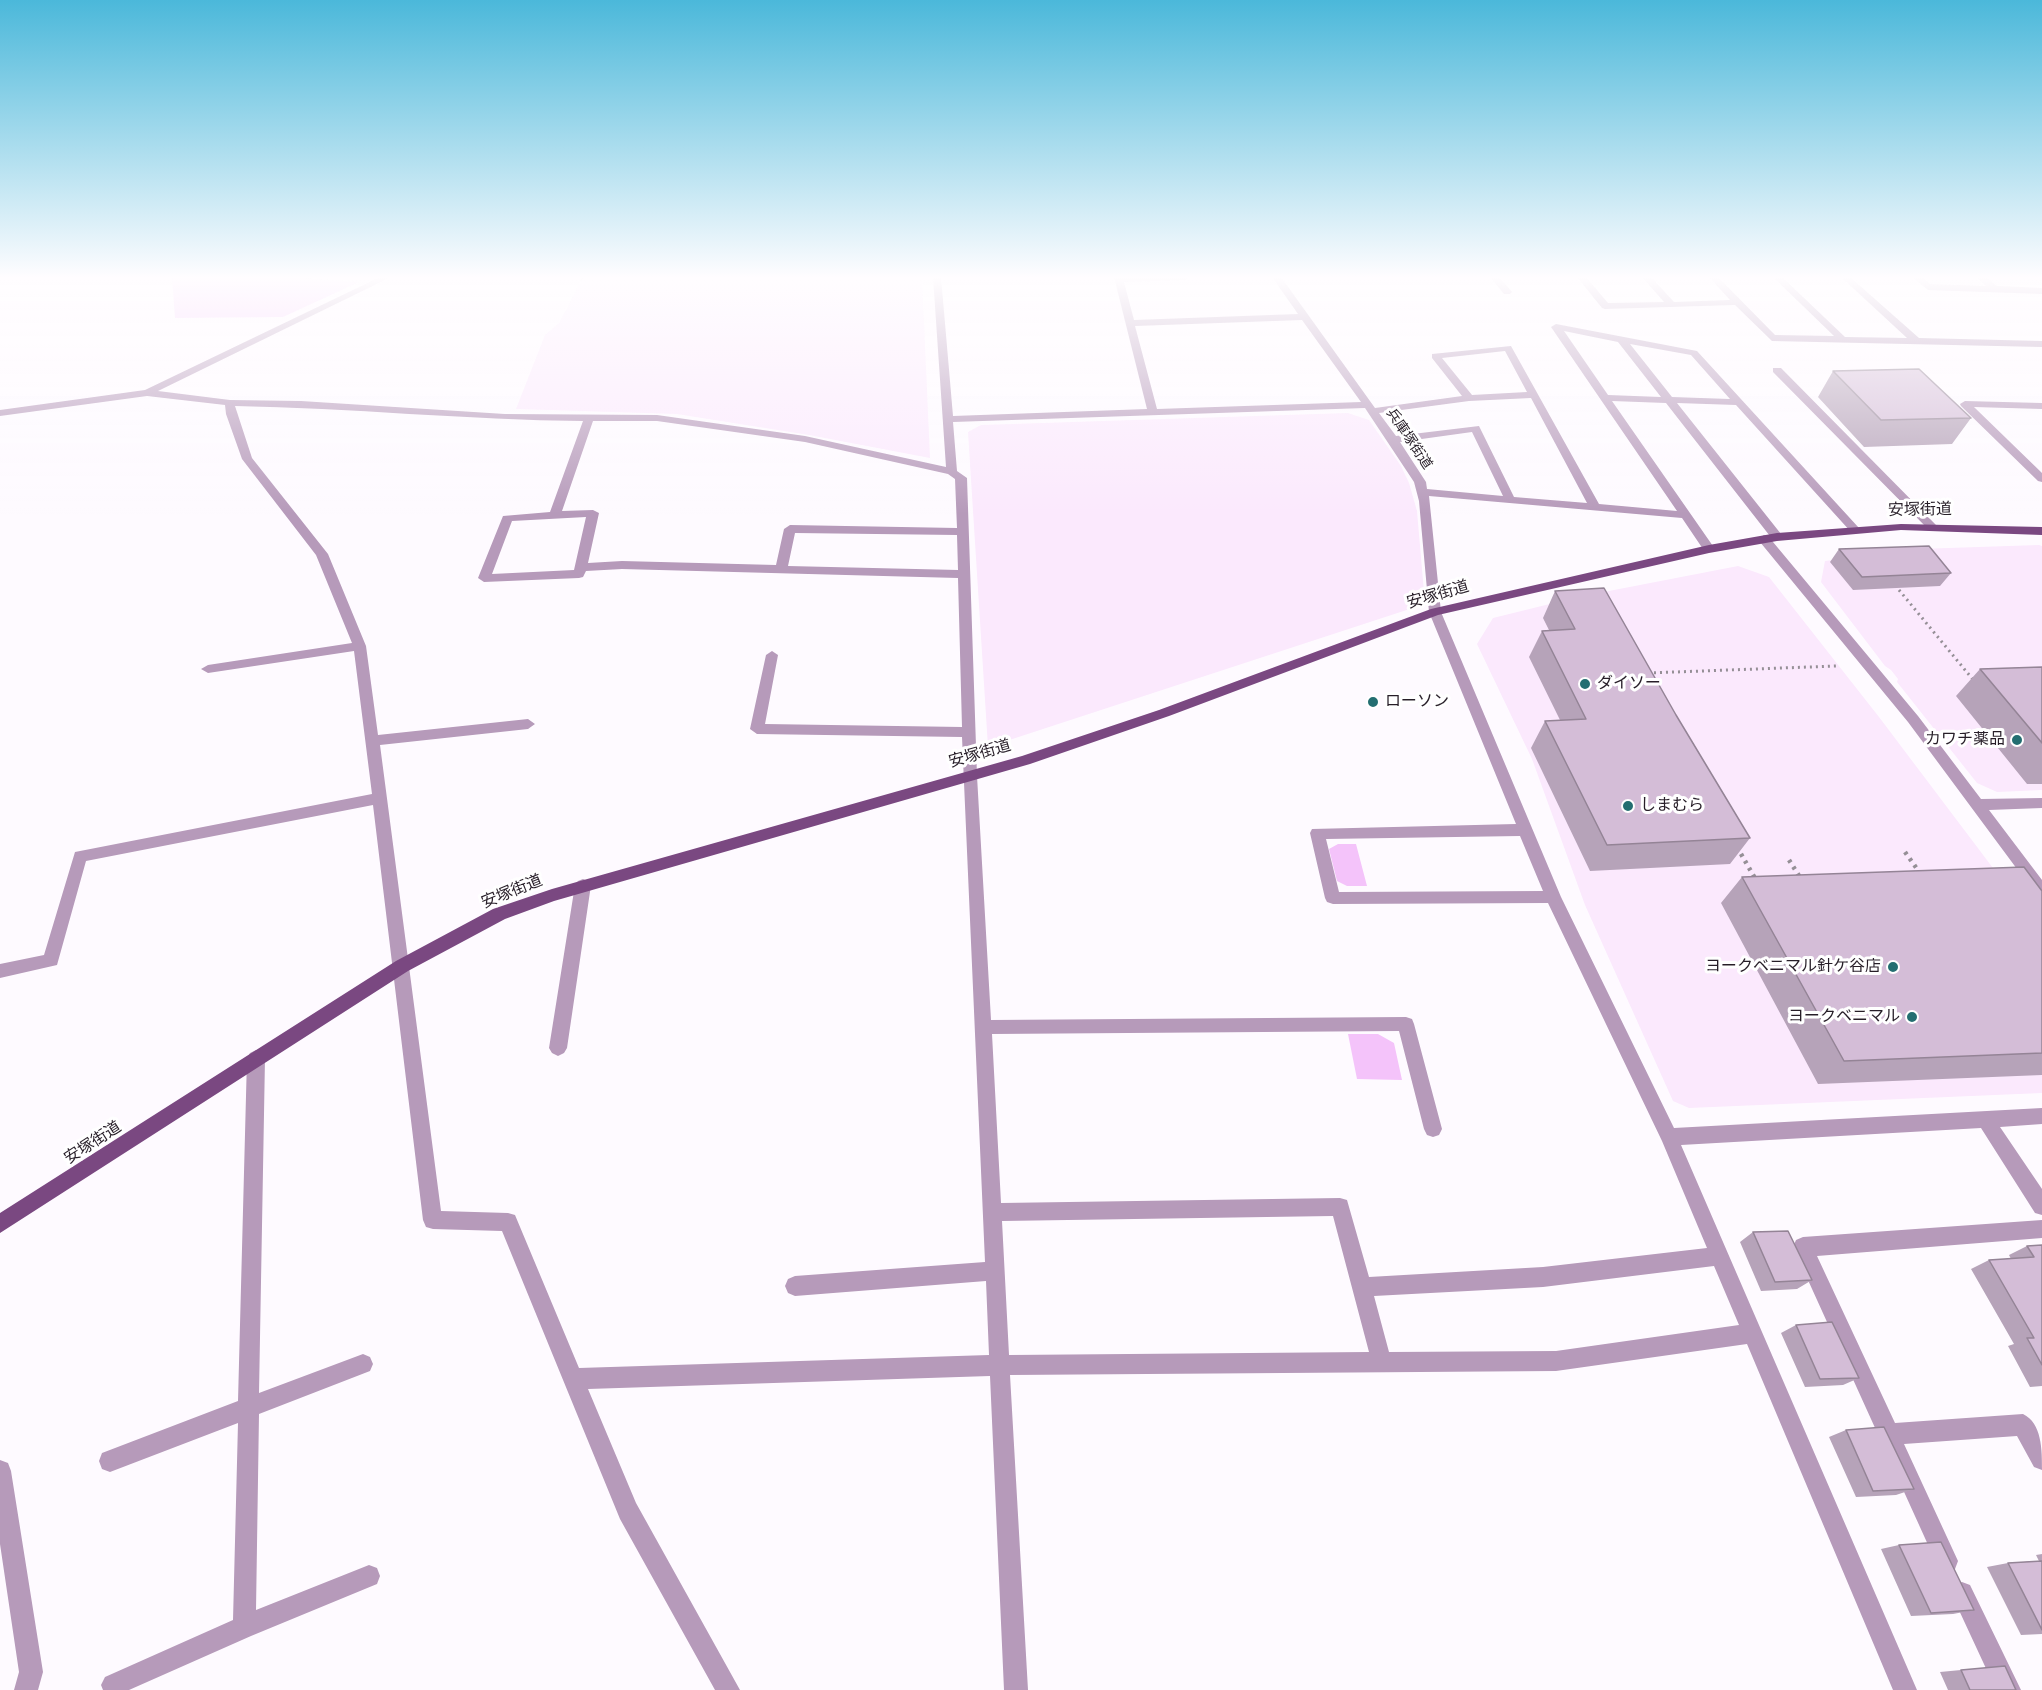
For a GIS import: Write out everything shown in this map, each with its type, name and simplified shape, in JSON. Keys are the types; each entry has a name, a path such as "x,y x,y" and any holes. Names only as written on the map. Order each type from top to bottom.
{"main road":[{"name":"安塚街道","path":"0,1224 402,966 499,914 584,885 970,776 1101,735 1435,612 1709,549 1770,538 1855,530 1932,528 2042,531"}],"street":[{"path":"147,393 224,356"},
{"path":"943,356 952,472"},
{"path":"1138,356 1153,412"},
{"name":"兵庫塚街道","path":"1332,356 1412,466 1423,492 1435,612 1553,897 1669,1137 1905,1690"},
{"path":"1436,356 1469,398"},
{"path":"1512,356 1595,507"},
{"path":"1576,356 1709,549"},
{"path":"1634,356 1770,538 1912,718 2042,892"},
{"path":"1696,356 1855,530"},
{"path":"1777,370 1932,528"},
{"path":"0,413 147,393 230,403 301,404 505,417 657,418 805,439 952,472 961,478 962,574 970,776 1016,1690"},
{"path":"948,418 1371,408 1469,398 1534,395"},
{"path":"1605,398 1739,402"},
{"path":"230,403 231,414 247,459 322,554 360,646 433,1220 508,1222 628,1511 728,1690"},
{"path":"2042,406 1965,404 2042,479"},
{"path":"555,515 589,417"},
{"path":"1394,440 1475,428 1511,501"},
{"path":"1423,492 1685,515"},
{"path":"593,513 579,574 484,578 507,518 555,515 593,513"},
{"path":"781,569 790,530 961,532"},
{"path":"581,567 622,565 962,574"},
{"path":"208,669 360,646"},
{"path":"772,655 757,729 969,732"},
{"path":"373,741 528,724"},
{"path":"0,971 51,960 80,856 380,798"},
{"path":"1977,805 2042,803"},
{"path":"1525,830 1317,833 1333,898 1553,897"},
{"path":"558,1048 584,885"},
{"path":"982,1027 1406,1024 1432,1129"},
{"path":"244,1627 256,1058"},
{"path":"1669,1137 2042,1116"},
{"path":"1985,1119 2042,1206"},
{"path":"992,1212 1340,1207 1382,1363"},
{"path":"2009,1690 1980,1633 1803,1247 2042,1229"},
{"path":"1362,1287 1543,1276 1719,1256"},
{"path":"795,1286 995,1272"},
{"path":"573,1379 999,1365 1556,1361 1752,1333"},
{"path":"110,1461 363,1364"},
{"path":"1889,1434 2023,1425 2042,1459"},
{"path":"0,1472 31,1672 26,1690"},
{"path":"113,1685 244,1627 369,1576"}],"path":[{"path":"1899,590 1977,685"},
{"path":"1645,673 1836,666"},
{"path":"1736,845 1757,884"},
{"path":"1905,852 1921,874"},
{"path":"1789,860 1805,886"}],"shaded area":[{"path":"537,356 925,356 930,458 809,435 677,414 516,409"},
{"path":"1348,413 1369,420 1401,466 1409,483 1417,511 1425,604 988,747 968,432 981,425"},
{"path":"2042,546 2042,790 1997,792 1977,783 1821,582 1825,561 1918,549"},
{"path":"1738,566 1769,577 1879,717 2042,933 2042,1093 1689,1108 1673,1101 1585,905 1532,759 1477,644 1493,618 1578,597"},
{"path":"1338,844 1356,844 1367,886 1347,886 1337,881 1329,849"},
{"path":"1348,1034 1378,1034 1394,1043 1402,1080 1357,1079"}],"building":[{"path":"1919,369 1971,418 1881,420 1833,371"},
{"path":"1929,546 1951,573 1862,577 1839,549"},
{"path":"1604,588 1676,715 1750,838 1607,845 1545,721 1586,719 1542,631 1575,629 1555,591"},
{"path":"2042,667 2042,743 1980,669"},
{"name":"ヨークベニマル","path":"2024,867 2042,891 2042,1053 1844,1061 1742,877"},
{"path":"1788,1231 1812,1280 1775,1282 1753,1232"},
{"path":"2042,1245 2042,1365 2027,1338 2034,1338 1989,1260 2034,1257 2027,1246"},
{"path":"1832,1322 1859,1378 1820,1379 1796,1325"},
{"path":"1884,1427 1914,1489 1873,1491 1846,1430"},
{"path":"1941,1542 1974,1610 1931,1613 1899,1545"},
{"path":"2042,1561 2042,1630 2008,1563"},
{"path":"2005,1666 2016,1690 1970,1690 1961,1670"}],"place":[{"name":"ダイソー","path":"1585,684"},
{"name":"ローソン","path":"1373,702"},
{"name":"カワチ薬品","path":"2017,740"},
{"name":"しまむら","path":"1628,806"},
{"name":"ヨークベニマル針ケ谷店","path":"1893,967"},
{"name":"ヨークベニマル","path":"1912,1017"}]}
